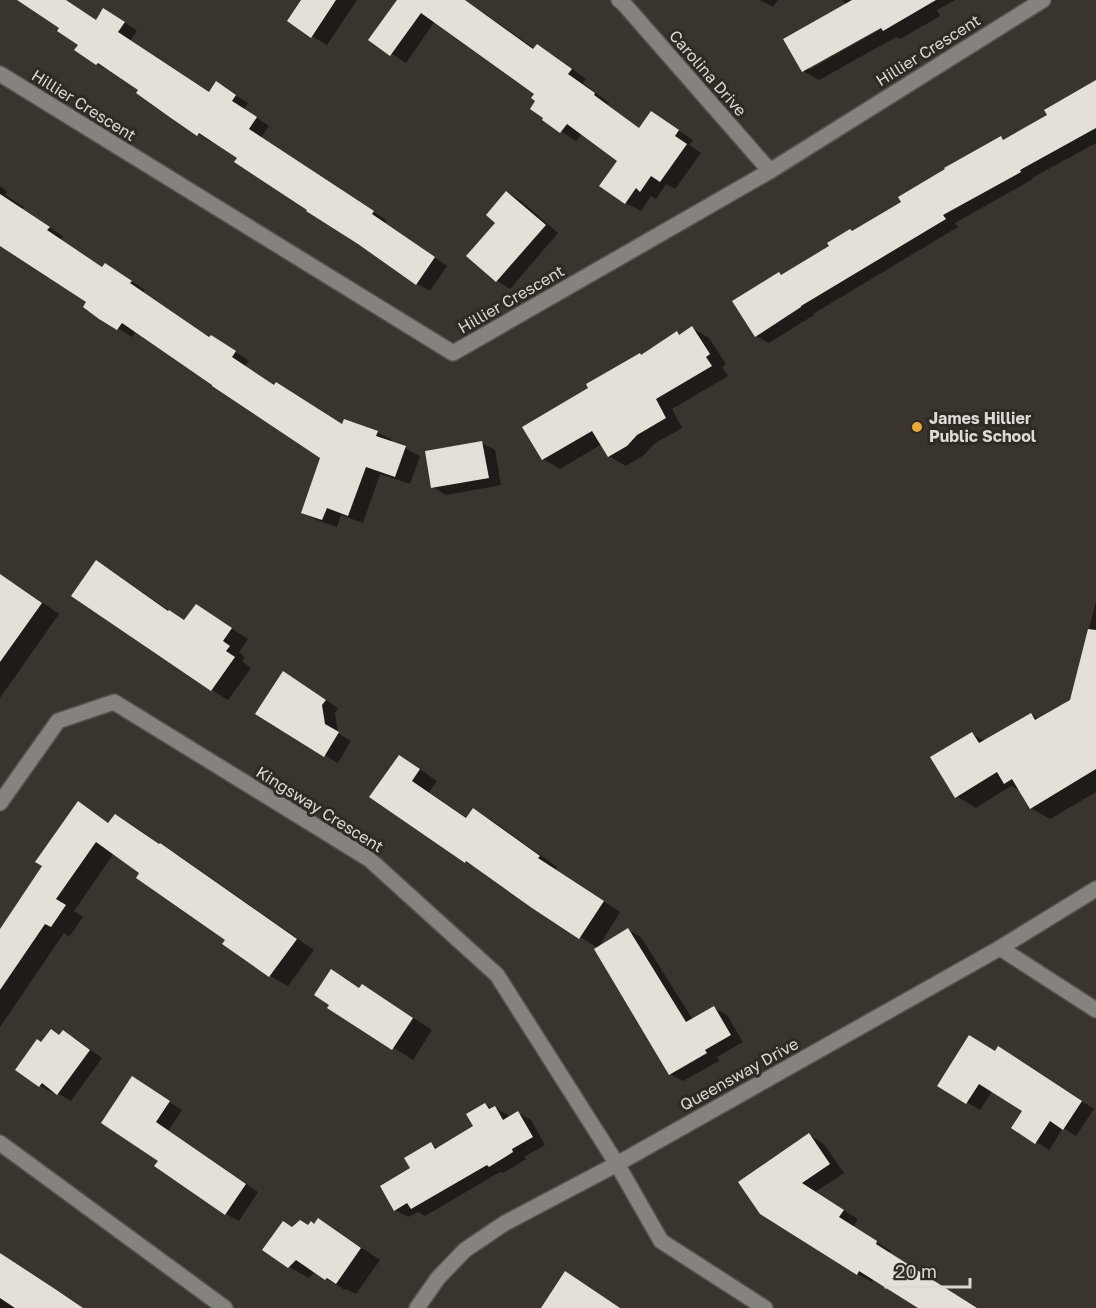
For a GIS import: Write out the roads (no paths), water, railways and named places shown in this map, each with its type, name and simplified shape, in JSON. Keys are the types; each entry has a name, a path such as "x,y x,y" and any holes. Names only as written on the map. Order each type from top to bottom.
{"street":[{"name":"Carolina Drive","path":"619,0 770,171"},
{"name":"Hillier Crescent","path":"0,74 453,353 770,171 1043,0"},
{"name":"Kingsway Crescent","path":"0,803 58,721 114,702 369,859 497,975 617,1164"},
{"name":"Queensway Drive","path":"417,1308 438,1278 465,1250 504,1224 617,1164 1000,948 1096,889"},
{"path":"1000,948 1096,1010"},
{"path":"0,1143 225,1308"},
{"path":"617,1164 661,1241 765,1308"}],"place":[{"name":"James Hillier Public School","path":"917,427"}]}
